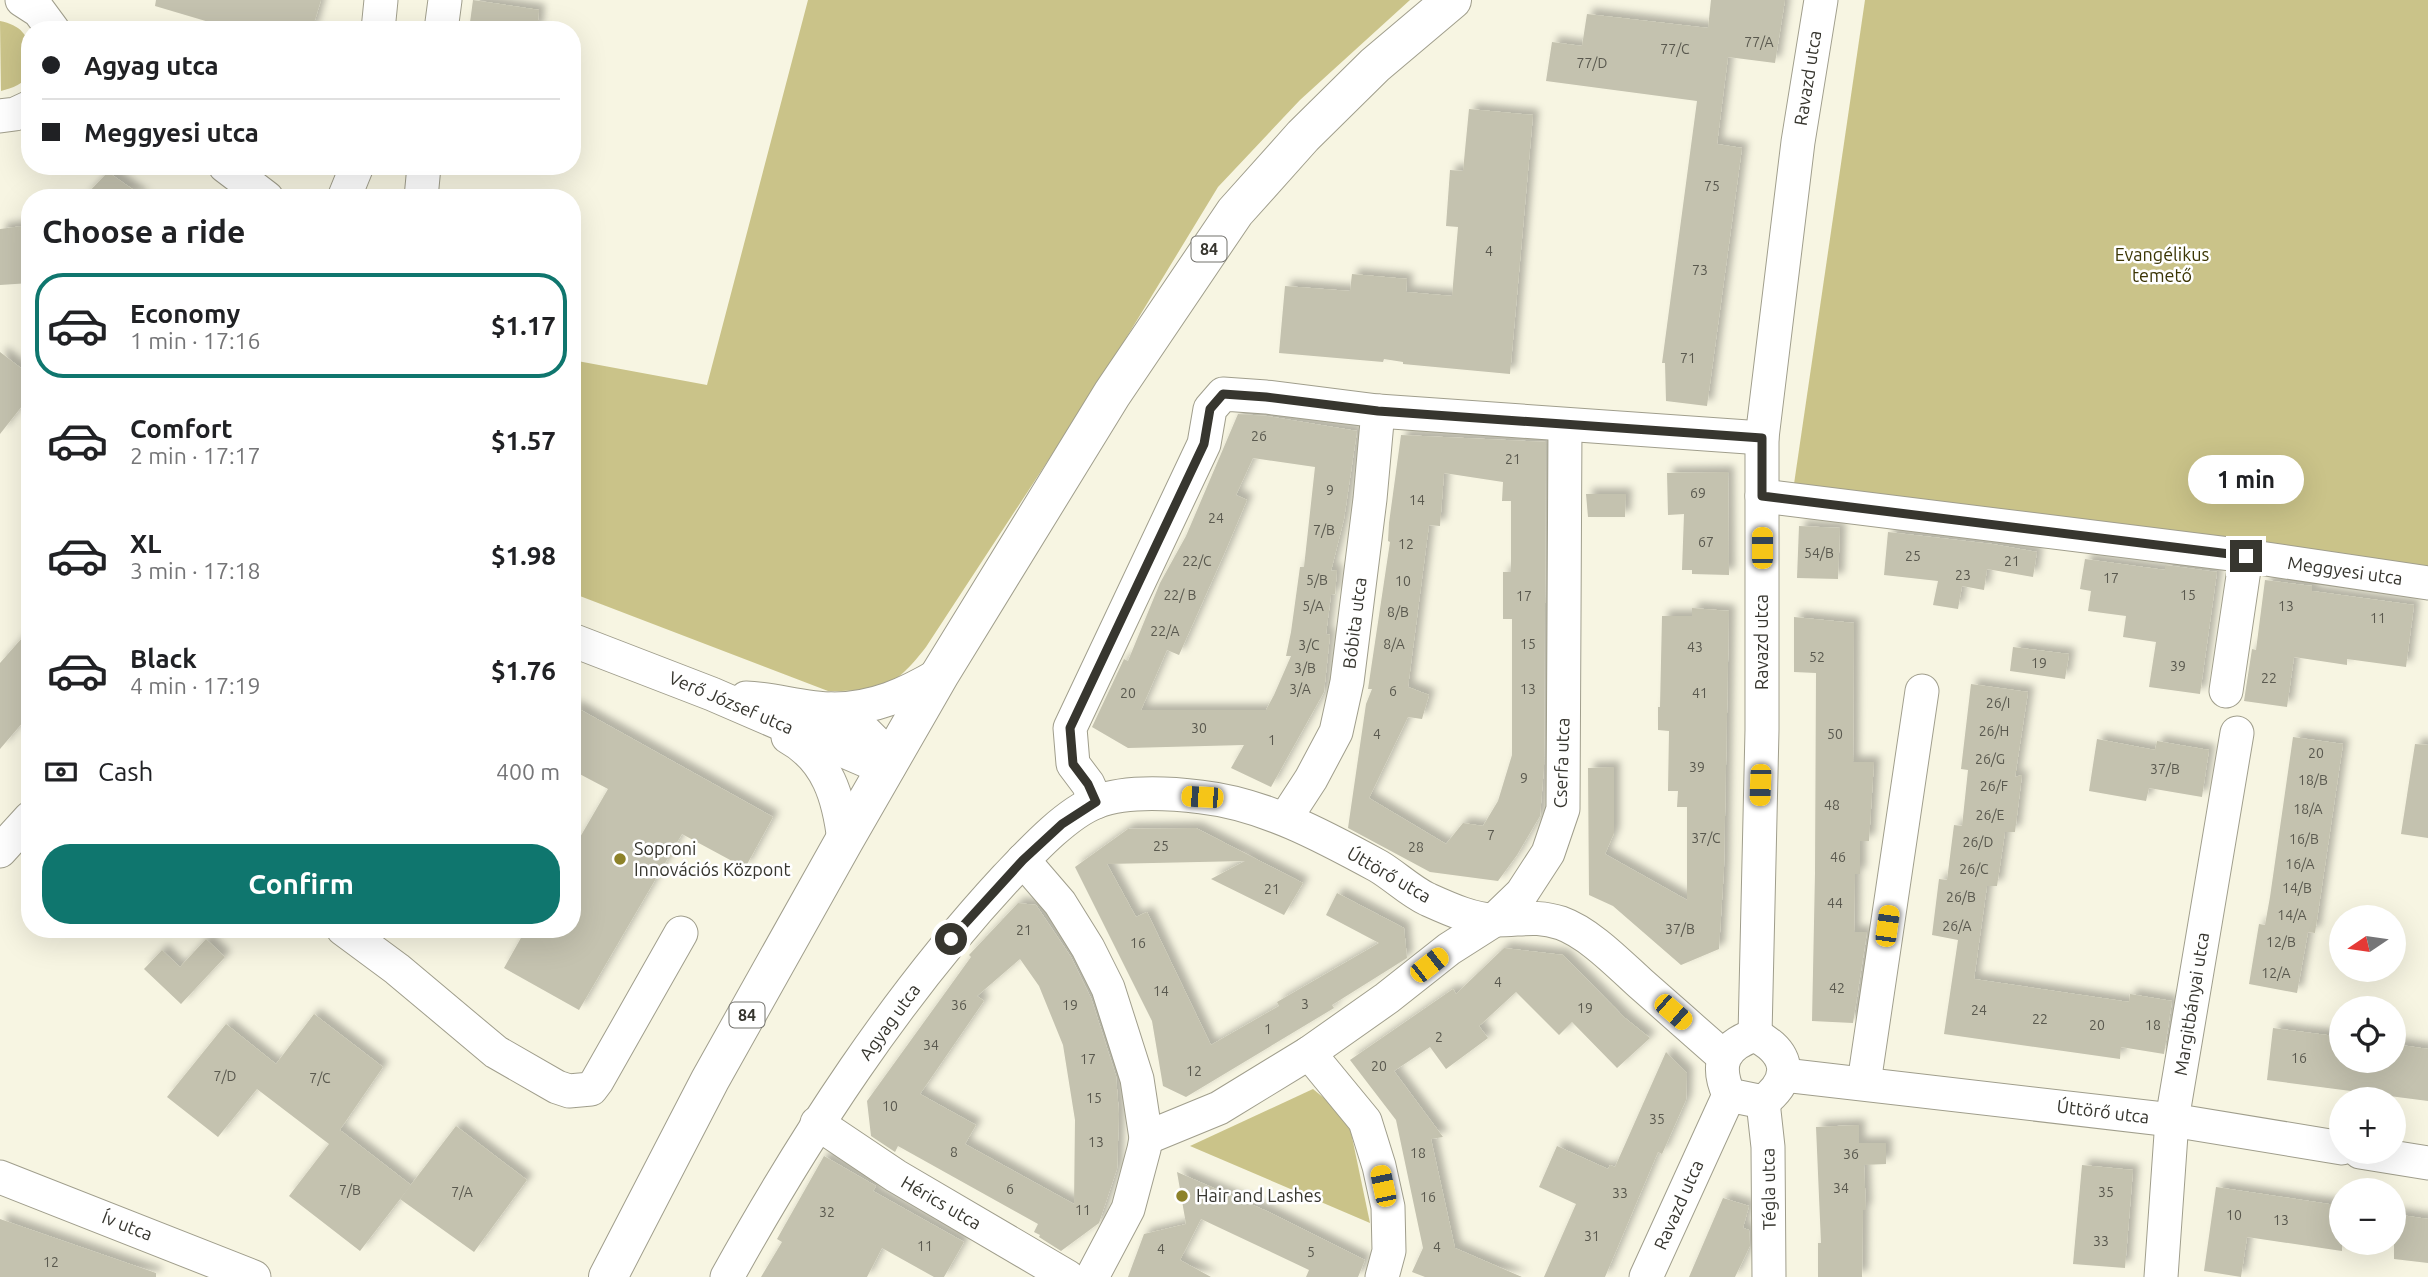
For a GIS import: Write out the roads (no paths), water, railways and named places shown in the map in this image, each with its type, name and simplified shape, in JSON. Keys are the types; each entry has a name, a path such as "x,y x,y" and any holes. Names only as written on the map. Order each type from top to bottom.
{"main road":[{"name":"84","path":"608,1277 710,1080 844,841 889,767 940,674 1112,394 1235,212 1303,136 1375,65 1452,0"}],"street":[{"path":"22,0 39,11 46,21"},
{"path":"379,21 381,0"},
{"path":"442,21 445,0"},
{"name":"Ravazd utca","path":"1755,1035 1762,730 1762,438 1798,142 1821,0"},
{"path":"0,116 21,111"},
{"path":"237,175 255,189"},
{"path":"1096,802 1088,784 1073,764 1070,728 1204,444 1210,409 1223,394 1378,411 1762,438"},
{"name":"Bóbita utca","path":"1285,820 1336,732 1347,682 1378,411"},
{"name":"Cserfa utca","path":"1146,1138 1219,1108 1309,1053 1387,998 1449,949 1493,921 1522,893 1548,853 1563,809 1564,425"},
{"name":"Meggyesi utca","path":"1762,496 2246,556 2428,583"},
{"path":"2226,691 2246,556"},
{"name":"Verő József utca","path":"581,643 712,694 867,761 889,767"},
{"path":"712,694 762,698 831,709 868,706 907,694 940,674"},
{"path":"1864,1083 1922,691"},
{"path":"712,694 795,741 816,758 836,795 844,841"},
{"path":"831,709 873,738 882,749 889,767"},
{"name":"Margitbányai utca","path":"2161,1277 2172,1120 2237,733"},
{"name":"Úttörő utca","path":"1096,802 1131,795 1202,797 1248,806 1285,820 1381,868 1424,898 1459,912 1493,921 1530,917 1567,925 1600,948 1724,1057"},
{"name":"Agyag utca","path":"727,1277 817,1123 870,1046 951,939 1023,860 1062,824 1096,802"},
{"path":"0,851 21,828"},
{"path":"1023,860 1060,904 1088,948 1108,988 1137,1079 1146,1138 1128,1209 1092,1277"},
{"path":"355,938 397,969 496,1052 557,1087 569,1091 590,1089 597,1081 681,933"},
{"path":"1755,1035 1771,1044 1780,1056 1784,1075 1777,1091 1763,1102 1729,1095 1721,1077 1724,1057 1738,1041 1755,1035"},
{"path":"1309,1053 1364,1121 1368,1132 1388,1207 1389,1251 1382,1277"},
{"name":"Úttörő utca","path":"1784,1075 2172,1120 2329,1146"},
{"name":"Ravazd utca","path":"1647,1277 1729,1095"},
{"name":"Tégla utca","path":"1763,1102 1768,1147 1769,1277"},
{"name":"Hérics utca","path":"817,1123 895,1176 1068,1277"},
{"path":"2406,1159 2428,1163"},
{"name":"Ív utca","path":"0,1177 244,1275"}],"place":[{"name":"Soproni Innovációs Központ","path":"620,859"},
{"name":"Hair and Lashes","path":"1182,1196"}],"park label":[{"name":"Evangélikus temető","path":"2162,265"}]}
